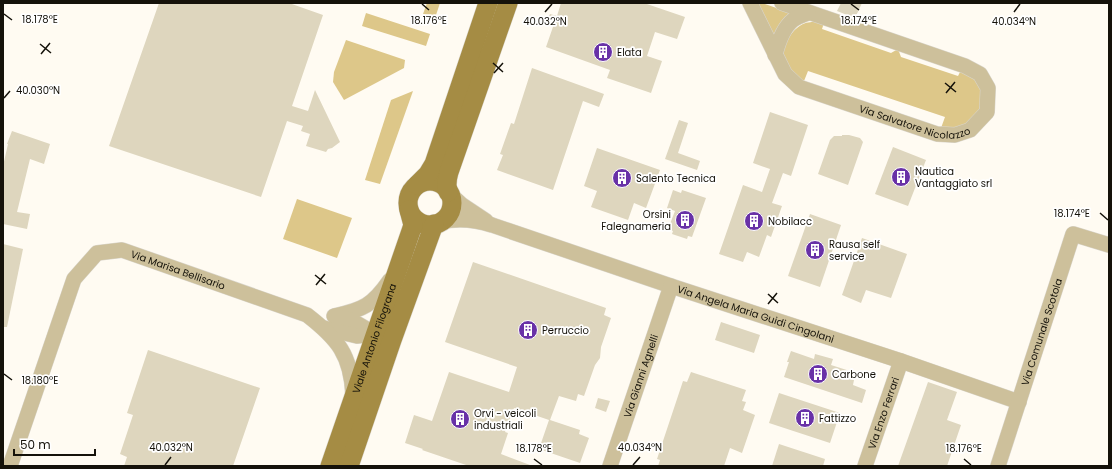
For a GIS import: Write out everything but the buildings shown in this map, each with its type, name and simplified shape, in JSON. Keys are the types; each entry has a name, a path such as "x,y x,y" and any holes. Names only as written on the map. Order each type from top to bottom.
{"main road":[{"path":"417,185 430,181 444,186 451,198 451,205 446,217 437,223 428,225 416,220 409,210 409,196 412,190 417,185 428,174 434,164 488,3"},
{"path":"448,192 449,172 508,3"},
{"name":"Viale Antonio Filograna","path":"350,466 384,337 398,267 413,225 409,210"},
{"name":"Viale Antonio Filograna","path":"330,466 353,399 384,337 437,223"}],"street":[{"name":"Via Salvatore Nicolazzo","path":"750,3 785,74 799,87 937,134 955,135 970,130 987,112 988,88 980,74 965,66 782,3"},
{"path":"775,55 778,43 793,20 808,13"},
{"path":"448,192 462,205 492,224"},
{"path":"437,223 458,220 492,224"},
{"name":"Via Angela Maria Guidi Cingolani","path":"492,224 671,286 901,361 1019,402"},
{"name":"Via Comunale Scotola","path":"998,466 1073,234 1109,245"},
{"name":"Via Marisa Bellisario","path":"10,466 74,279 97,253 122,250 307,315 324,328 340,348 349,366 353,399"},
{"name":"Via Marisa Bellisario","path":"334,316 360,309 375,300 398,267"},
{"name":"Via Gianni Agnelli","path":"610,466 671,286"},
{"name":"Via Marisa Bellisario","path":"296,311 334,316 351,320 384,337"},
{"name":"Via Marisa Bellisario","path":"324,328 357,336 384,337"},
{"name":"Via Enzo Ferrari","path":"865,466 901,361"}],"shaded area":[{"path":"427,3 440,3 435,18 423,14"},
{"path":"756,3 762,3 794,14 774,40"},
{"path":"366,13 430,34 426,46 362,26"},
{"path":"818,21 824,23 822,29 891,53 898,49 901,57 958,76 961,70 967,72 979,84 982,93 979,112 963,127 955,129 941,128 945,117 808,71 804,81 788,67 784,56 785,45 794,30 805,23"},
{"path":"346,40 405,60 404,68 344,100 333,82 334,72"},
{"path":"413,91 380,184 365,180 391,100"},
{"path":"297,199 352,218 337,258 283,239"}],"place":[{"name":"Elata","path":"603,52"},
{"name":"Nautica Vantaggiato srl","path":"901,177"},
{"name":"Salento Tecnica","path":"622,178"},
{"name":"Orsini Falegnameria","path":"685,220"},
{"name":"Nobilacc","path":"754,221"},
{"name":"Rausa self service","path":"815,250"},
{"name":"Perruccio","path":"528,330"},
{"name":"Carbone","path":"818,374"},
{"name":"Fattizzo","path":"805,418"},
{"name":"Orvi - veicoli industriali","path":"460,419"}]}
